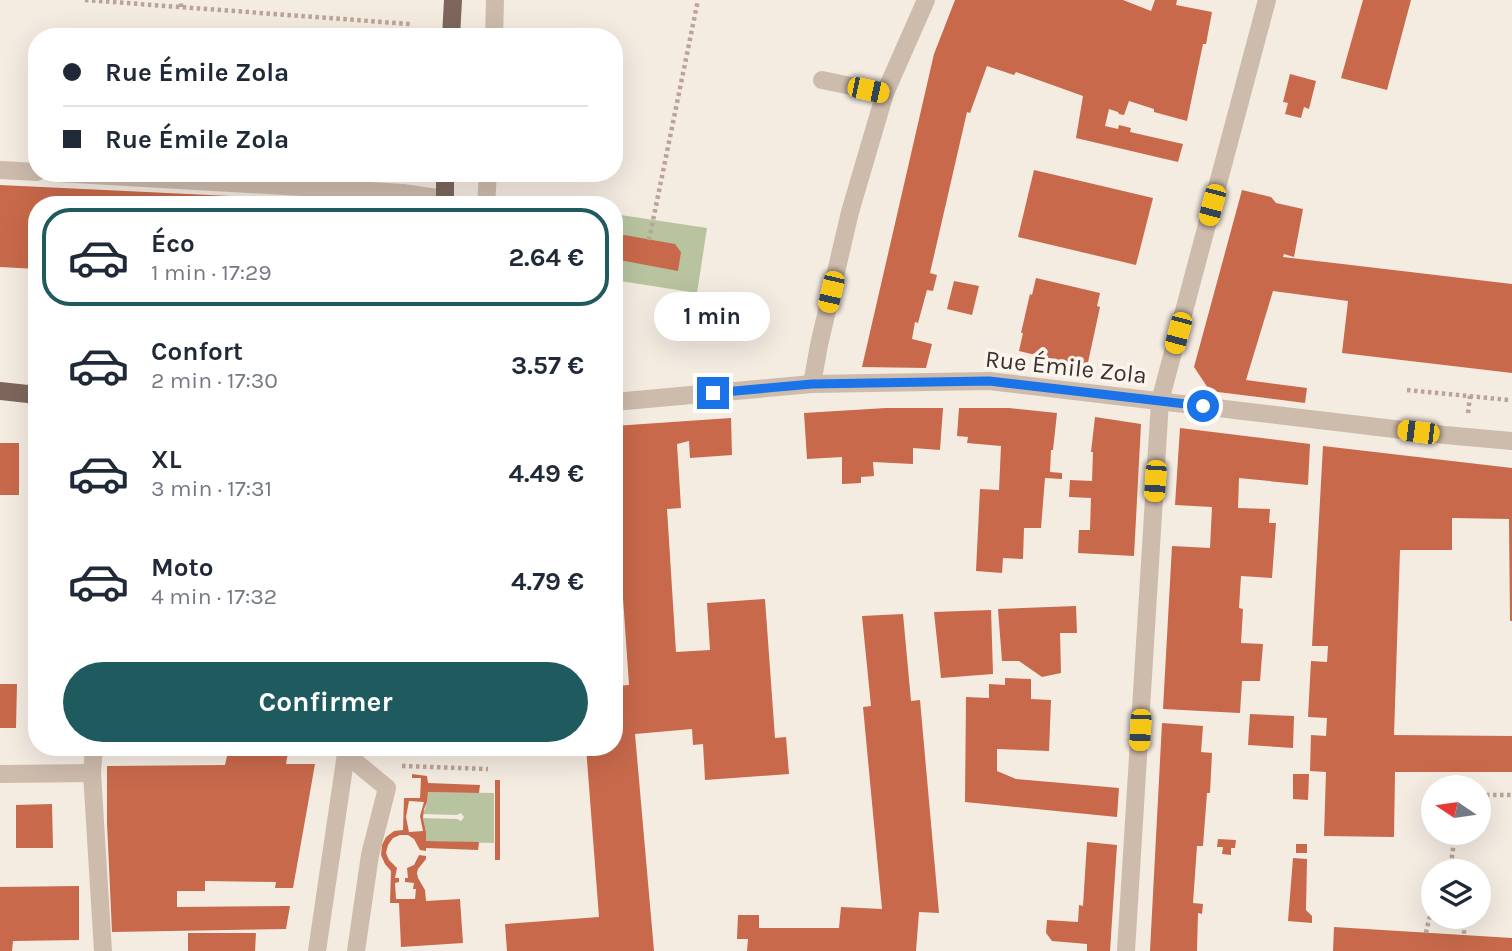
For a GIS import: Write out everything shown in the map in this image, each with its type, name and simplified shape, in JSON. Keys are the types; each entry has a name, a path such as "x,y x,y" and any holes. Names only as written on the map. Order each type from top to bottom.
{"main road":[{"path":"451,28 453,0"},
{"path":"0,391 28,394"}],"street":[{"path":"494,28 495,0"},
{"path":"812,384 850,212 885,93 926,0"},
{"path":"1126,951 1160,401 1267,0"},
{"path":"822,80 885,93"},
{"path":"0,170 28,172"},
{"path":"217,182 417,196"},
{"name":"Rue Émile Zola","path":"623,401 812,384 989,381 1445,435 1512,440"},
{"path":"93,756 92,774 103,951"},
{"path":"317,951 345,756"},
{"path":"352,756 387,788 370,855 356,951"},
{"path":"0,774 92,774"}],"path":[{"path":"85,0 410,24"},
{"path":"181,0 181,7"},
{"path":"649,240 698,0"},
{"path":"1407,390 1509,400"},
{"path":"412,767 488,769"},
{"path":"1491,795 1512,795"},
{"path":"1426,933 1427,929"},
{"path":"1464,929 1464,935"}],"green space":[{"path":"623,215 707,228 697,293 623,281"},
{"path":"428,792 494,793 494,843 426,841 423,818 461,821 464,817 461,813 423,814"}],"building":[{"path":"955,0 1123,0 1151,11 1155,0 1177,0 1176,5 1212,12 1187,121 1154,112 1154,109 1129,101 1124,115 1109,109 1105,126 1118,129 1119,125 1131,128 1130,132 1183,144 1178,162 1076,138 1083,96 1016,72 1014,75 987,66 970,113 967,112 930,273 937,275 933,291 927,290 918,323 915,322 912,339 932,344 926,368 862,367 934,54"},
{"path":"1363,0 1411,0 1387,90 1341,78"},
{"path":"1290,74 1316,81 1309,109 1304,107 1301,118 1285,114 1288,103 1283,102"},
{"path":"1034,170 1153,198 1136,265 1018,237"},
{"path":"0,185 230,196 28,196 28,269 0,267"},
{"path":"1242,190 1271,197 1276,203 1303,209 1294,257 1284,254 1283,257 1512,284 1512,373 1342,353 1348,301 1273,291 1246,380 1307,388 1305,403 1210,391 1194,367"},
{"path":"623,236 675,244 681,252 678,271 623,261"},
{"path":"1036,278 1100,293 1097,306 1100,307 1083,377 1048,373 1052,359 1019,351 1030,294 1032,295"},
{"path":"954,281 979,286 972,315 947,309"},
{"path":"943,408 940,450 913,448 913,464 873,462 874,476 861,477 861,483 842,484 842,457 807,459 804,413"},
{"path":"959,408 1009,408 1057,413 1050,472 1062,473 1062,479 1045,478 1041,528 1024,528 1023,559 1003,558 1002,573 976,571 980,489 999,490 1001,446 967,443 968,437 957,436"},
{"path":"1095,417 1141,424 1134,556 1078,553 1079,530 1090,530 1091,498 1069,497 1070,480 1092,481 1091,452"},
{"path":"731,418 732,455 690,458 689,441 677,444 681,508 667,509 676,652 710,650 707,603 765,599 775,738 786,737 789,774 705,780 703,744 693,745 692,729 635,734 654,951 507,951 505,924 599,917 587,756 623,756 623,685 629,685 623,598 623,425"},
{"path":"1180,428 1310,444 1308,485 1239,478 1238,508 1270,509 1269,523 1276,523 1272,578 1241,576 1241,643 1263,644 1260,681 1242,681 1240,713 1163,709 1172,546 1210,548 1212,507 1175,505"},
{"path":"0,443 19,443 19,495 0,495"},
{"path":"1323,446 1512,468 1512,621 1509,519 1452,518 1452,550 1400,550 1394,735 1512,736 1512,772 1395,772 1394,837 1324,836 1326,772 1310,771 1311,735 1326,736 1327,718 1308,717 1311,661 1327,662 1328,646 1312,646"},
{"path":"1076,606 1077,633 1060,633 1061,673 1042,677 1019,661 1002,661 998,609"},
{"path":"991,610 993,674 941,678 934,612"},
{"path":"903,614 911,701 920,700 939,913 919,912 916,951 747,951 748,939 737,939 738,915 759,915 759,928 839,928 841,907 882,909 863,707 871,706 862,616"},
{"path":"1005,678 1031,679 1031,699 1051,700 1049,751 997,749 997,771 1016,779 1119,788 1117,817 965,802 966,697 989,698 989,684 1005,685"},
{"path":"0,684 17,684 16,728 0,728"},
{"path":"1250,714 1294,716 1293,748 1248,745"},
{"path":"1162,723 1203,726 1201,752 1212,753 1203,846 1197,846 1193,903 1203,904 1202,914 1198,913 1197,951 1150,951"},
{"path":"227,756 287,756 286,764 315,764 293,888 275,888 276,882 205,881 205,891 177,891 177,907 290,906 286,929 112,932 107,766 225,765"},
{"path":"412,774 427,776 428,783 480,785 479,793 428,792 423,818 426,841 479,842 478,850 420,850 414,839 408,835 400,835 393,838 386,853 397,868 395,878 399,878 399,882 395,883 396,899 415,899 414,883 405,882 405,878 408,878 407,868 414,865 419,855 426,856 417,873 425,890 426,901 460,899 463,943 401,947 399,903 390,903 391,871 381,855 386,837 394,831 403,830 404,798 420,798 421,778 412,778","holes":["409,801 424,802 420,816 423,831 409,832 406,817"]},
{"path":"1293,774 1309,774 1308,800 1293,799"},
{"path":"495,780 500,780 500,860 495,860"},
{"path":"52,804 53,848 16,848 16,805"},
{"path":"1218,839 1236,840 1235,848 1231,848 1231,855 1222,854 1223,847 1217,847"},
{"path":"1087,842 1117,845 1110,951 1087,951 1087,944 1052,941 1046,933 1047,920 1078,922 1079,905 1083,906"},
{"path":"1296,844 1307,844 1307,853 1296,853"},
{"path":"1293,858 1307,859 1306,910 1312,916 1312,923 1288,921"},
{"path":"79,886 79,940 13,941 12,951 0,951 0,887"},
{"path":"1334,927 1512,938 1512,951 1333,951"},
{"path":"188,933 256,933 255,951 188,951"}],"route":[{"path":"713,393 812,384 989,381 1203,406"}]}
